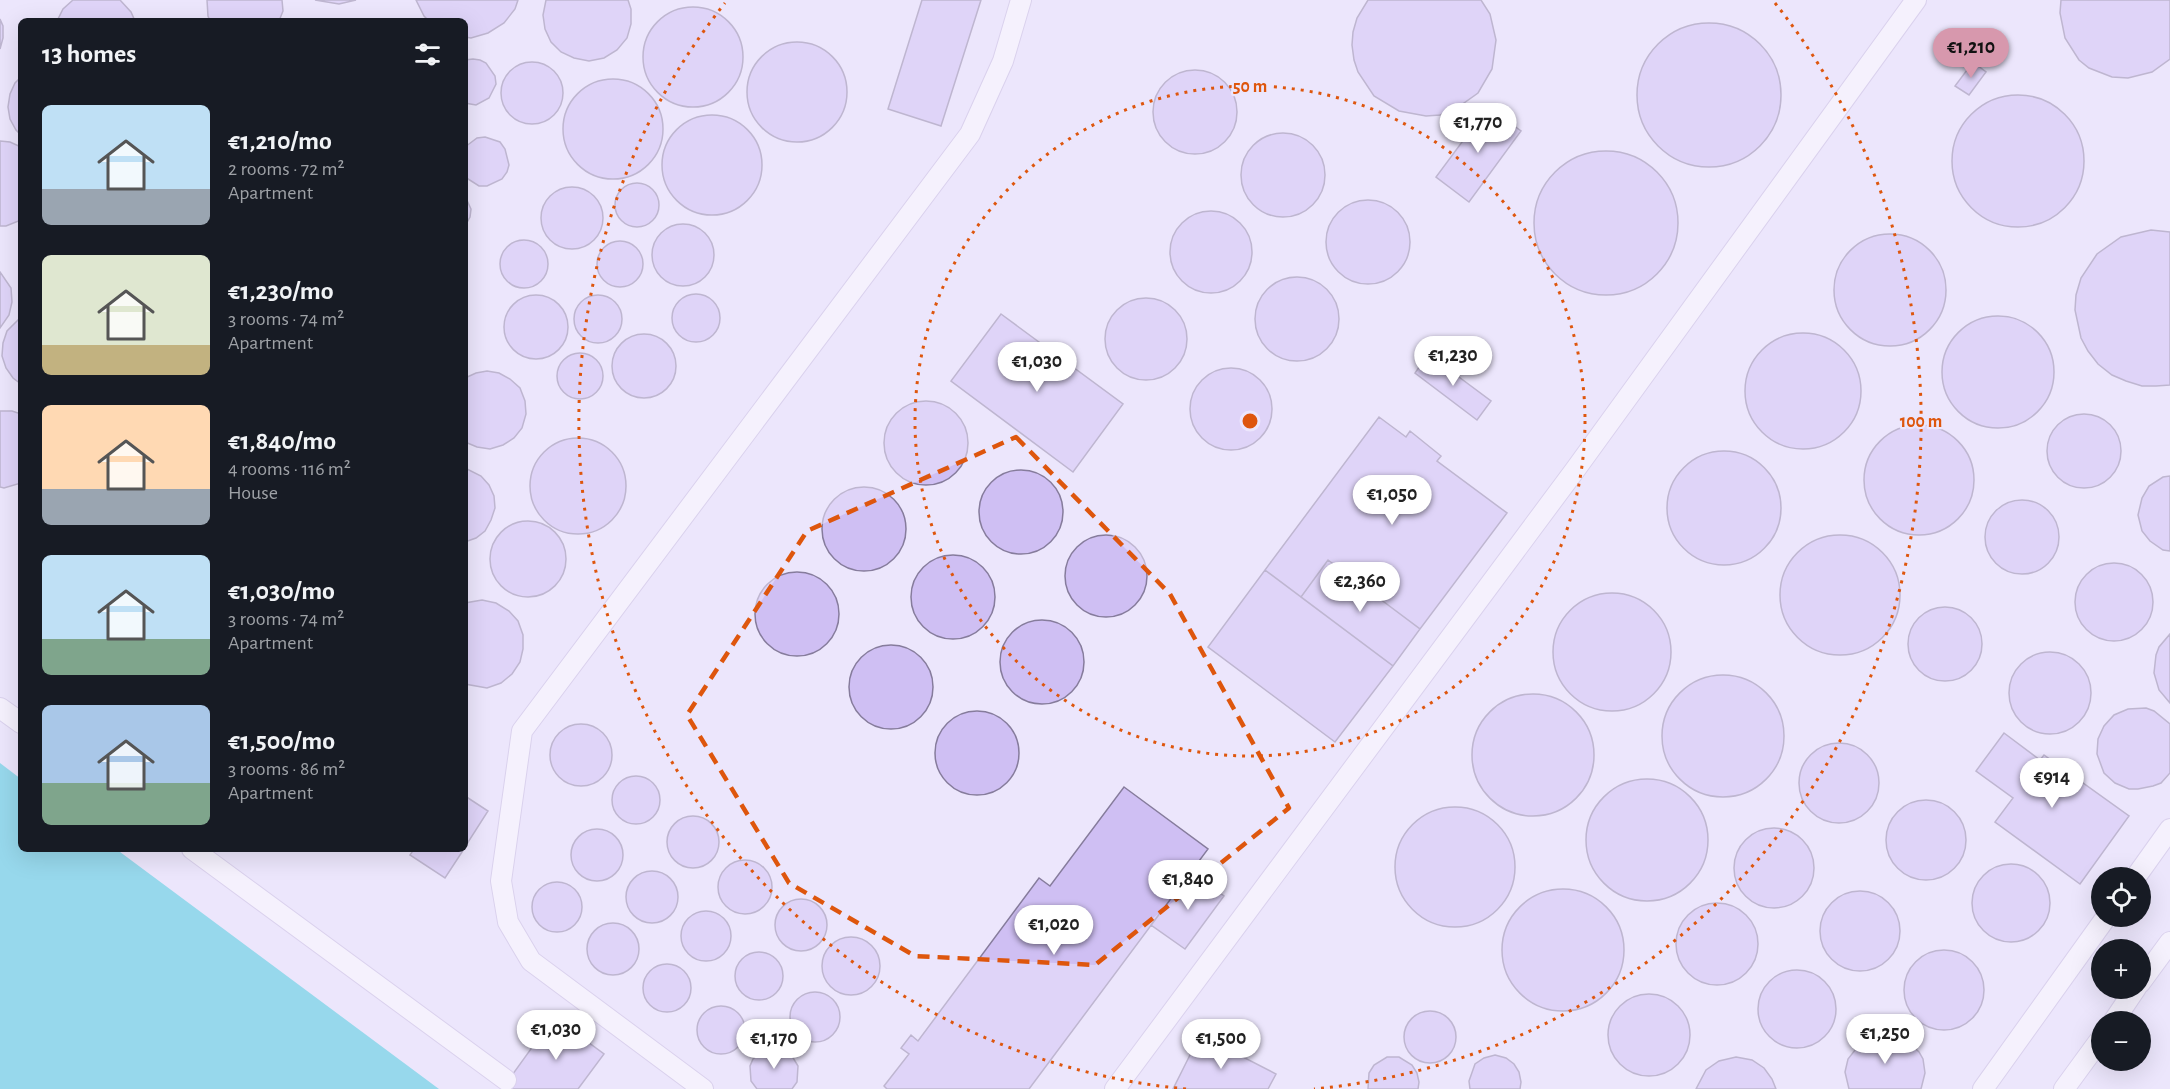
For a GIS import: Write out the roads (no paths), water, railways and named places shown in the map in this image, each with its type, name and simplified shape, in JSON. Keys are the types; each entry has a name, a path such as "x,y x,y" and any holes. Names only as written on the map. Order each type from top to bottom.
{"lane":[{"path":"703,1089 531,961 508,922 501,881 522,730 970,134 1003,61 1021,0"},
{"path":"1115,1089 1575,470 1916,0"},
{"path":"0,708 18,721"},
{"path":"2143,867 2170,829"},
{"path":"196,852 507,1080"},
{"path":"1983,1089 2099,927"},
{"path":"2151,968 2170,942"},
{"path":"2064,1089 2091,1052"}],"water":[{"path":"0,763 18,777 18,852 120,852 439,1089 0,1089"}]}
